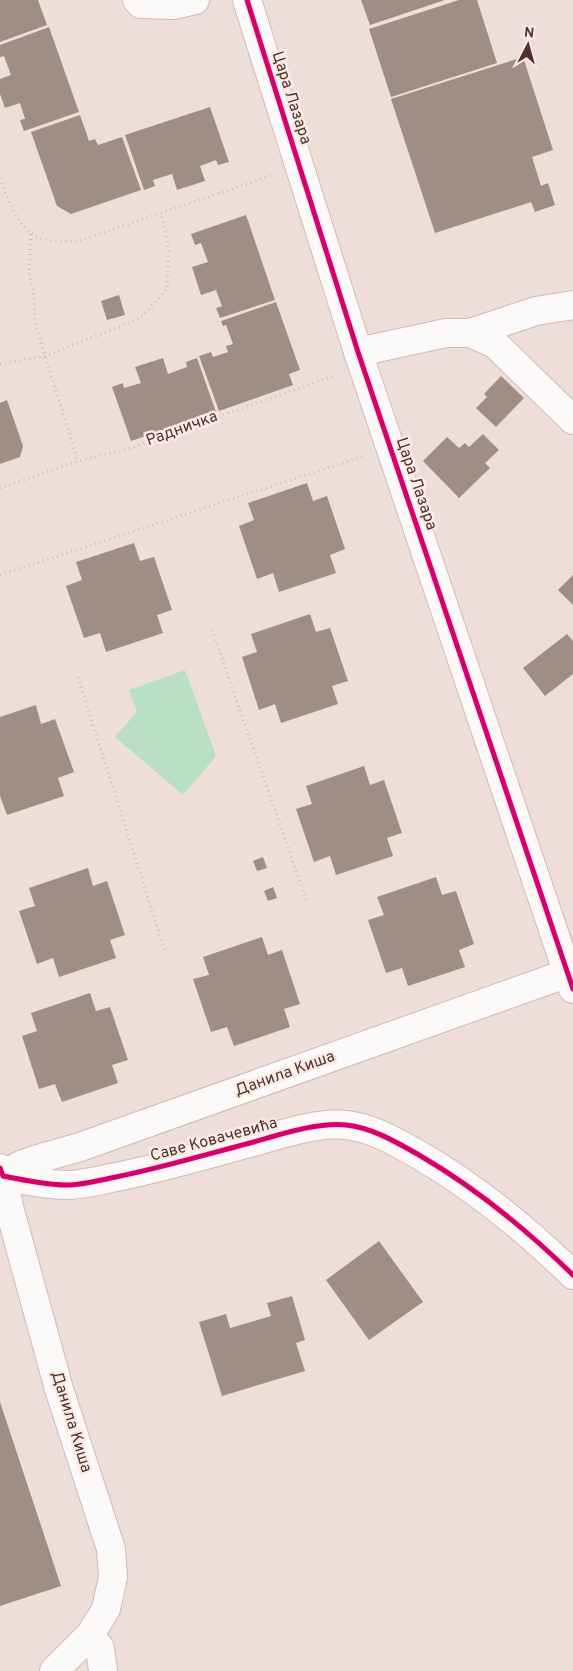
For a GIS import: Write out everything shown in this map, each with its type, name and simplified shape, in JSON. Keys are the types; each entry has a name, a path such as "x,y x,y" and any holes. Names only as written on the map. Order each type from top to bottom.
{"street":[{"path":"137,0 141,4 172,5 195,0"},
{"name":"Цара Лазара","path":"247,0 360,359 570,981"},
{"path":"360,359 446,333 470,333 536,311 573,305"},
{"path":"470,333 495,344 573,420"},
{"name":"Данила Киша","path":"54,1671 90,1636 106,1610 113,1577 111,1548 60,1389 1,1174 38,1159 80,1147 570,981"},
{"name":"Саве Ковачевића","path":"1,1174 45,1184 68,1185 139,1172 323,1125 346,1125 372,1132 396,1142 470,1186 511,1218 573,1276"},
{"path":"90,1636 100,1648 104,1671"}],"path":[{"path":"0,178 16,217 31,234 49,240 79,241 300,166"},
{"path":"0,364 45,356 139,319 167,289 169,249 161,213"},
{"path":"31,234 29,272 34,297 35,323 78,461"},
{"path":"0,575 391,448"},
{"path":"212,630 307,902"},
{"path":"78,677 165,952"}],"green space":[{"path":"185,670 216,756 183,795 115,737 137,712 129,690"}],"building":[{"path":"0,0 38,0 47,25 0,42"},
{"path":"361,0 445,0 370,25"},
{"path":"459,0 477,0 497,63 391,97 369,29"},
{"path":"49,27 79,112 24,131 20,120 25,119 20,103 5,108 0,94 0,79 11,75 4,56 0,57 0,45"},
{"path":"523,57 553,150 532,157 541,186 548,183 555,205 535,212 531,202 435,233 391,99"},
{"path":"210,107 229,162 218,165 216,160 200,166 205,181 177,190 172,174 153,180 155,186 144,190 125,135"},
{"path":"80,115 89,141 95,139 98,145 122,137 141,190 71,214 57,206 31,132"},
{"path":"246,215 275,300 220,318 216,308 222,306 216,290 201,295 192,267 208,262 201,243 195,245 191,234"},
{"path":"119,295 125,315 107,320 101,301"},
{"path":"276,302 300,370 289,374 293,385 219,411 199,356 211,352 213,357 228,352 226,346 233,344 226,325 223,326 221,321"},
{"path":"163,358 168,374 187,367 186,362 197,358 216,412 131,441 112,387 123,383 124,388 141,383 135,367"},
{"path":"501,376 524,398 496,427 476,408 487,397 484,394"},
{"path":"7,400 23,446 20,457 0,464 0,403"},
{"path":"483,434 499,450 485,463 490,468 459,498 423,461 447,437 459,448 465,443 469,447"},
{"path":"307,483 313,501 327,496 345,549 330,555 336,573 279,592 273,573 257,579 239,526 254,520 248,503"},
{"path":"134,543 140,561 154,557 172,610 157,615 163,633 106,652 100,633 84,638 66,586 82,580 76,562"},
{"path":"573,575 573,605 558,590"},
{"path":"310,614 316,632 330,628 348,681 332,686 338,704 281,723 275,704 259,710 242,657 257,652 251,634"},
{"path":"567,634 573,641 573,674 545,696 523,668"},
{"path":"36,705 41,724 55,719 74,772 58,778 64,796 7,815 0,796 0,717"},
{"path":"364,766 370,785 384,780 402,833 387,838 393,856 336,875 330,856 314,862 296,809 312,804 306,786"},
{"path":"263,857 267,868 257,871 253,861"},
{"path":"88,868 93,886 107,881 125,935 110,940 116,958 59,977 53,958 37,964 19,911 35,906 29,888"},
{"path":"436,877 442,895 456,891 474,944 459,950 465,967 408,986 402,968 386,973 368,920 384,915 377,897"},
{"path":"273,887 277,898 268,901 264,891"},
{"path":"262,937 268,955 282,950 300,1004 284,1009 290,1027 234,1046 227,1027 211,1032 193,979 209,975 203,957"},
{"path":"90,993 96,1011 110,1007 128,1060 112,1065 118,1083 62,1102 55,1084 39,1089 22,1036 37,1031 31,1013"},
{"path":"379,1241 423,1302 369,1340 326,1280"},
{"path":"292,1296 305,1340 296,1343 305,1371 222,1396 199,1322 226,1314 230,1328 271,1316 267,1303"},
{"path":"0,1402 61,1586 0,1606"}],"cycle path":[{"path":"247,0 358,352 573,989"},
{"path":"0,1168 3,1176 34,1182 66,1185 95,1182 310,1127 346,1125 375,1132 419,1155 461,1181 537,1241 573,1275"}]}
